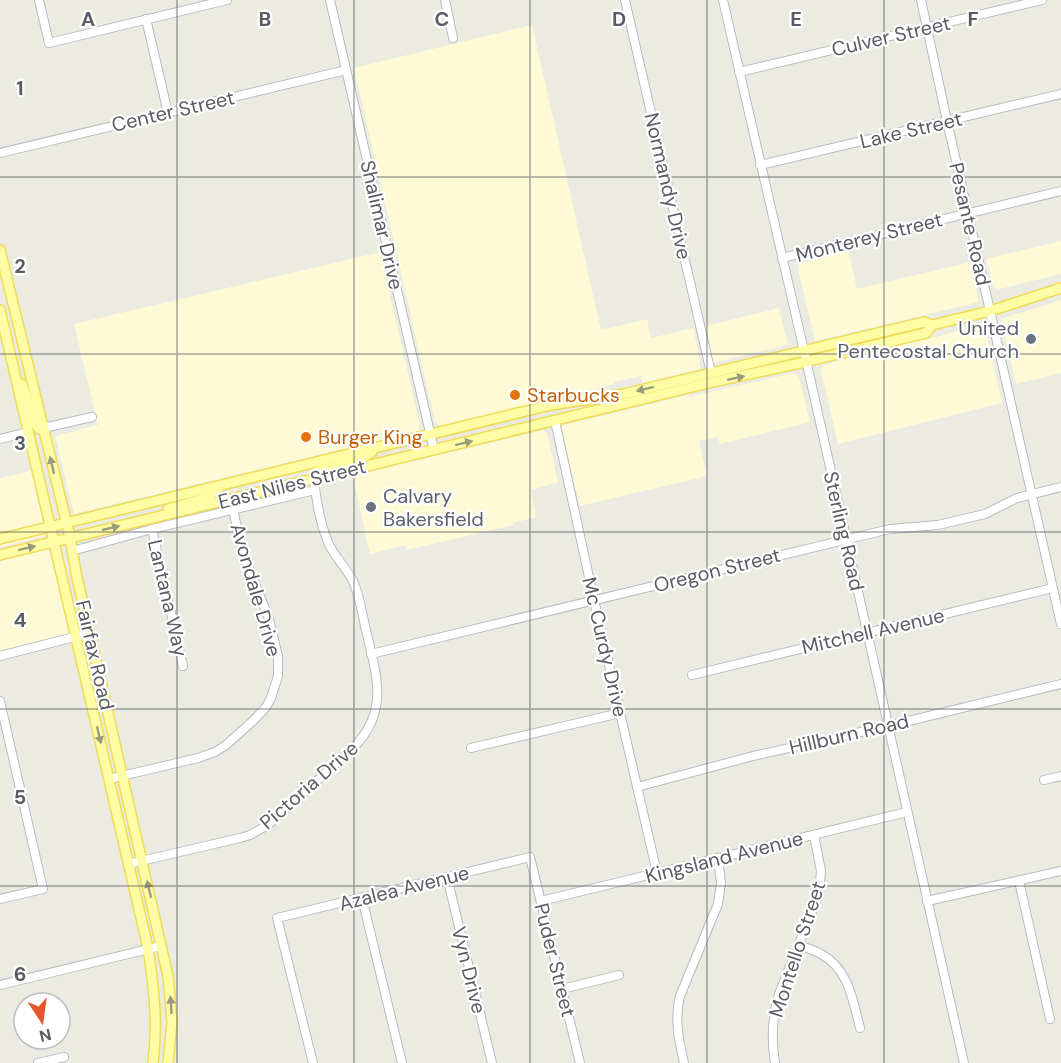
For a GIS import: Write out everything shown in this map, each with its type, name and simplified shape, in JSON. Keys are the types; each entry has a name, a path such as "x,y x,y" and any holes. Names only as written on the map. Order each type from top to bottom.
{"main road":[{"name":"Fairfax Road","path":"0,250 70,537 162,946 171,999 172,1029 168,1063"},
{"name":"East Niles Street","path":"0,555 926,333 932,326 1061,288"},
{"name":"Fairfax Road","path":"0,310 148,948 156,1003 153,1063"},
{"name":"East Niles Street","path":"0,538 551,405 617,395 924,322 932,326"},
{"path":"13,368 21,381 36,425 39,429 43,428"},
{"path":"656,396 709,378 711,373"},
{"path":"555,421 558,415 608,402 617,395"},
{"path":"314,479 318,471 359,460 382,446"},
{"path":"150,518 172,507 209,496 221,485"}],"street":[{"path":"39,0 49,43 227,0"},
{"name":"Shalimar Drive","path":"330,0 434,450"},
{"path":"445,0 453,38"},
{"name":"Normandy Drive","path":"625,0 711,373"},
{"name":"Sterling Road","path":"723,0 964,1063"},
{"name":"Pesante Road","path":"921,0 1061,624"},
{"name":"Culver Street","path":"739,72 1042,0"},
{"path":"146,19 168,113"},
{"name":"Center Street","path":"0,153 346,70"},
{"name":"Lake Street","path":"760,165 1061,94"},
{"name":"Monterey Street","path":"782,258 1061,191"},
{"path":"43,428 92,417"},
{"name":"Mc Curdy Drive","path":"555,421 657,873"},
{"path":"0,439 28,432"},
{"name":"Pictoria Drive","path":"128,864 240,838 268,825 354,747 372,724 378,705 378,682 357,591 349,573 329,546 314,479"},
{"name":"Oregon Street","path":"371,654 845,539 890,529 938,525 985,514 1017,498 1061,487"},
{"path":"72,551 315,490"},
{"name":"Avondale Drive","path":"109,779 215,752 254,720 271,698 278,676 278,656 268,616 244,557 233,510"},
{"name":"Lantana Way","path":"152,530 183,666"},
{"name":"Mitchell Avenue","path":"692,675 1053,588"},
{"path":"0,656 90,633"},
{"name":"Hillburn Road","path":"637,786 753,756 1061,684"},
{"path":"0,701 43,889 0,899"},
{"path":"471,748 620,712"},
{"path":"1044,780 1061,776"},
{"name":"Kingsland Avenue","path":"541,901 907,812"},
{"name":"Montello Street","path":"775,1063 772,1033 775,1006 821,883 820,860 814,835"},
{"name":"Azalea Avenue","path":"313,1063 277,918 530,857"},
{"name":"Puder Street","path":"530,857 580,1063"},
{"path":"684,1063 677,1027 677,1007 718,904 721,883 718,858"},
{"path":"927,901 1061,871"},
{"name":"Vyn Drive","path":"447,877 492,1063"},
{"path":"1018,881 1050,1019"},
{"path":"362,898 402,1063"},
{"path":"799,945 822,954 843,974 851,992 860,1029"},
{"path":"0,986 162,946"},
{"path":"562,989 619,975"},
{"path":"38,1063 64,1057"}],"shaded area":[{"path":"532,25 601,330 647,319 651,338 693,328 700,369 643,383 641,376 442,426 435,422 354,68"},
{"path":"1061,241 1061,274 999,289 995,288 986,259"},
{"path":"848,250 857,289 970,262 979,302 815,341 798,269 799,265"},
{"path":"380,252 420,425 418,431 74,514 55,436 98,425 74,324"},
{"path":"1061,300 1061,373 1016,384 1001,319"},
{"path":"779,308 788,345 713,363 705,326"},
{"path":"984,324 1002,403 838,444 821,370 824,365"},
{"path":"794,373 799,377 810,422 720,444 718,437 699,441 707,476 580,506 561,429 563,425 688,395 689,397"},
{"path":"543,430 547,433 558,482 531,490 536,517 513,523 513,525 407,550 405,545 370,554 353,477"},
{"path":"38,469 53,534 0,547 0,478"},
{"path":"56,545 77,634 0,653 0,559"}],"place":[{"name":"United Pentecostal Church","path":"1031,339"},
{"name":"Starbucks","path":"515,395"},
{"name":"Burger King","path":"306,437"},
{"name":"Calvary Bakersfield","path":"371,507"}]}
